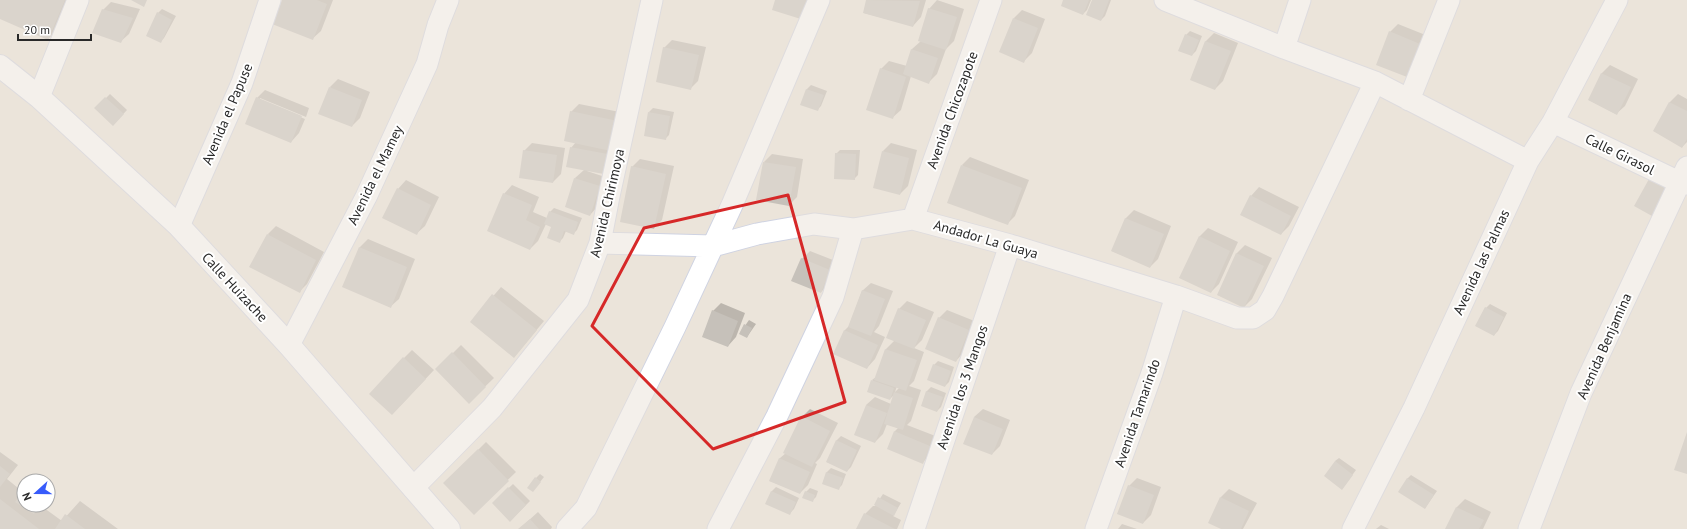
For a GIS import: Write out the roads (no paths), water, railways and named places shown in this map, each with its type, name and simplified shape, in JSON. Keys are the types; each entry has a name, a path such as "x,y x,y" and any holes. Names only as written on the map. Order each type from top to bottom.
{"street":[{"path":"39,97 78,0"},
{"name":"Avenida el Papuse","path":"179,226 242,83 270,0"},
{"name":"Avenida el Mamey","path":"289,345 366,197 427,64 438,25 448,0"},
{"name":"Avenida Chirimoya","path":"413,488 492,408 578,300 600,243 652,0"},
{"path":"567,529 586,508 665,348 732,205 819,0"},
{"name":"Avenida Chicozapote","path":"913,219 991,0"},
{"path":"1165,0 1284,48 1375,82 1528,161"},
{"path":"1284,48 1300,0"},
{"path":"1409,100 1449,0"},
{"name":"Avenida las Palmas","path":"1353,529 1414,408 1528,161 1553,122 1617,0"},
{"name":"Calle Huizache","path":"0,66 39,97 179,226 289,345 449,529"},
{"name":"Andador La Guaya","path":"600,243 713,246 757,234 814,224 853,229 913,219 1010,245 1176,296 1237,318 1253,318 1265,310 1273,296 1375,82"},
{"name":"Calle Girasol","path":"1553,122 1684,177"},
{"name":"Avenida Benjamina","path":"1528,529 1581,393 1684,177"},
{"path":"718,529 777,416 833,297 853,229"},
{"name":"Avenida los 3 Mangos","path":"916,529 1010,245"},
{"name":"Avenida Tamarindo","path":"1096,529 1152,373 1176,296"}]}
